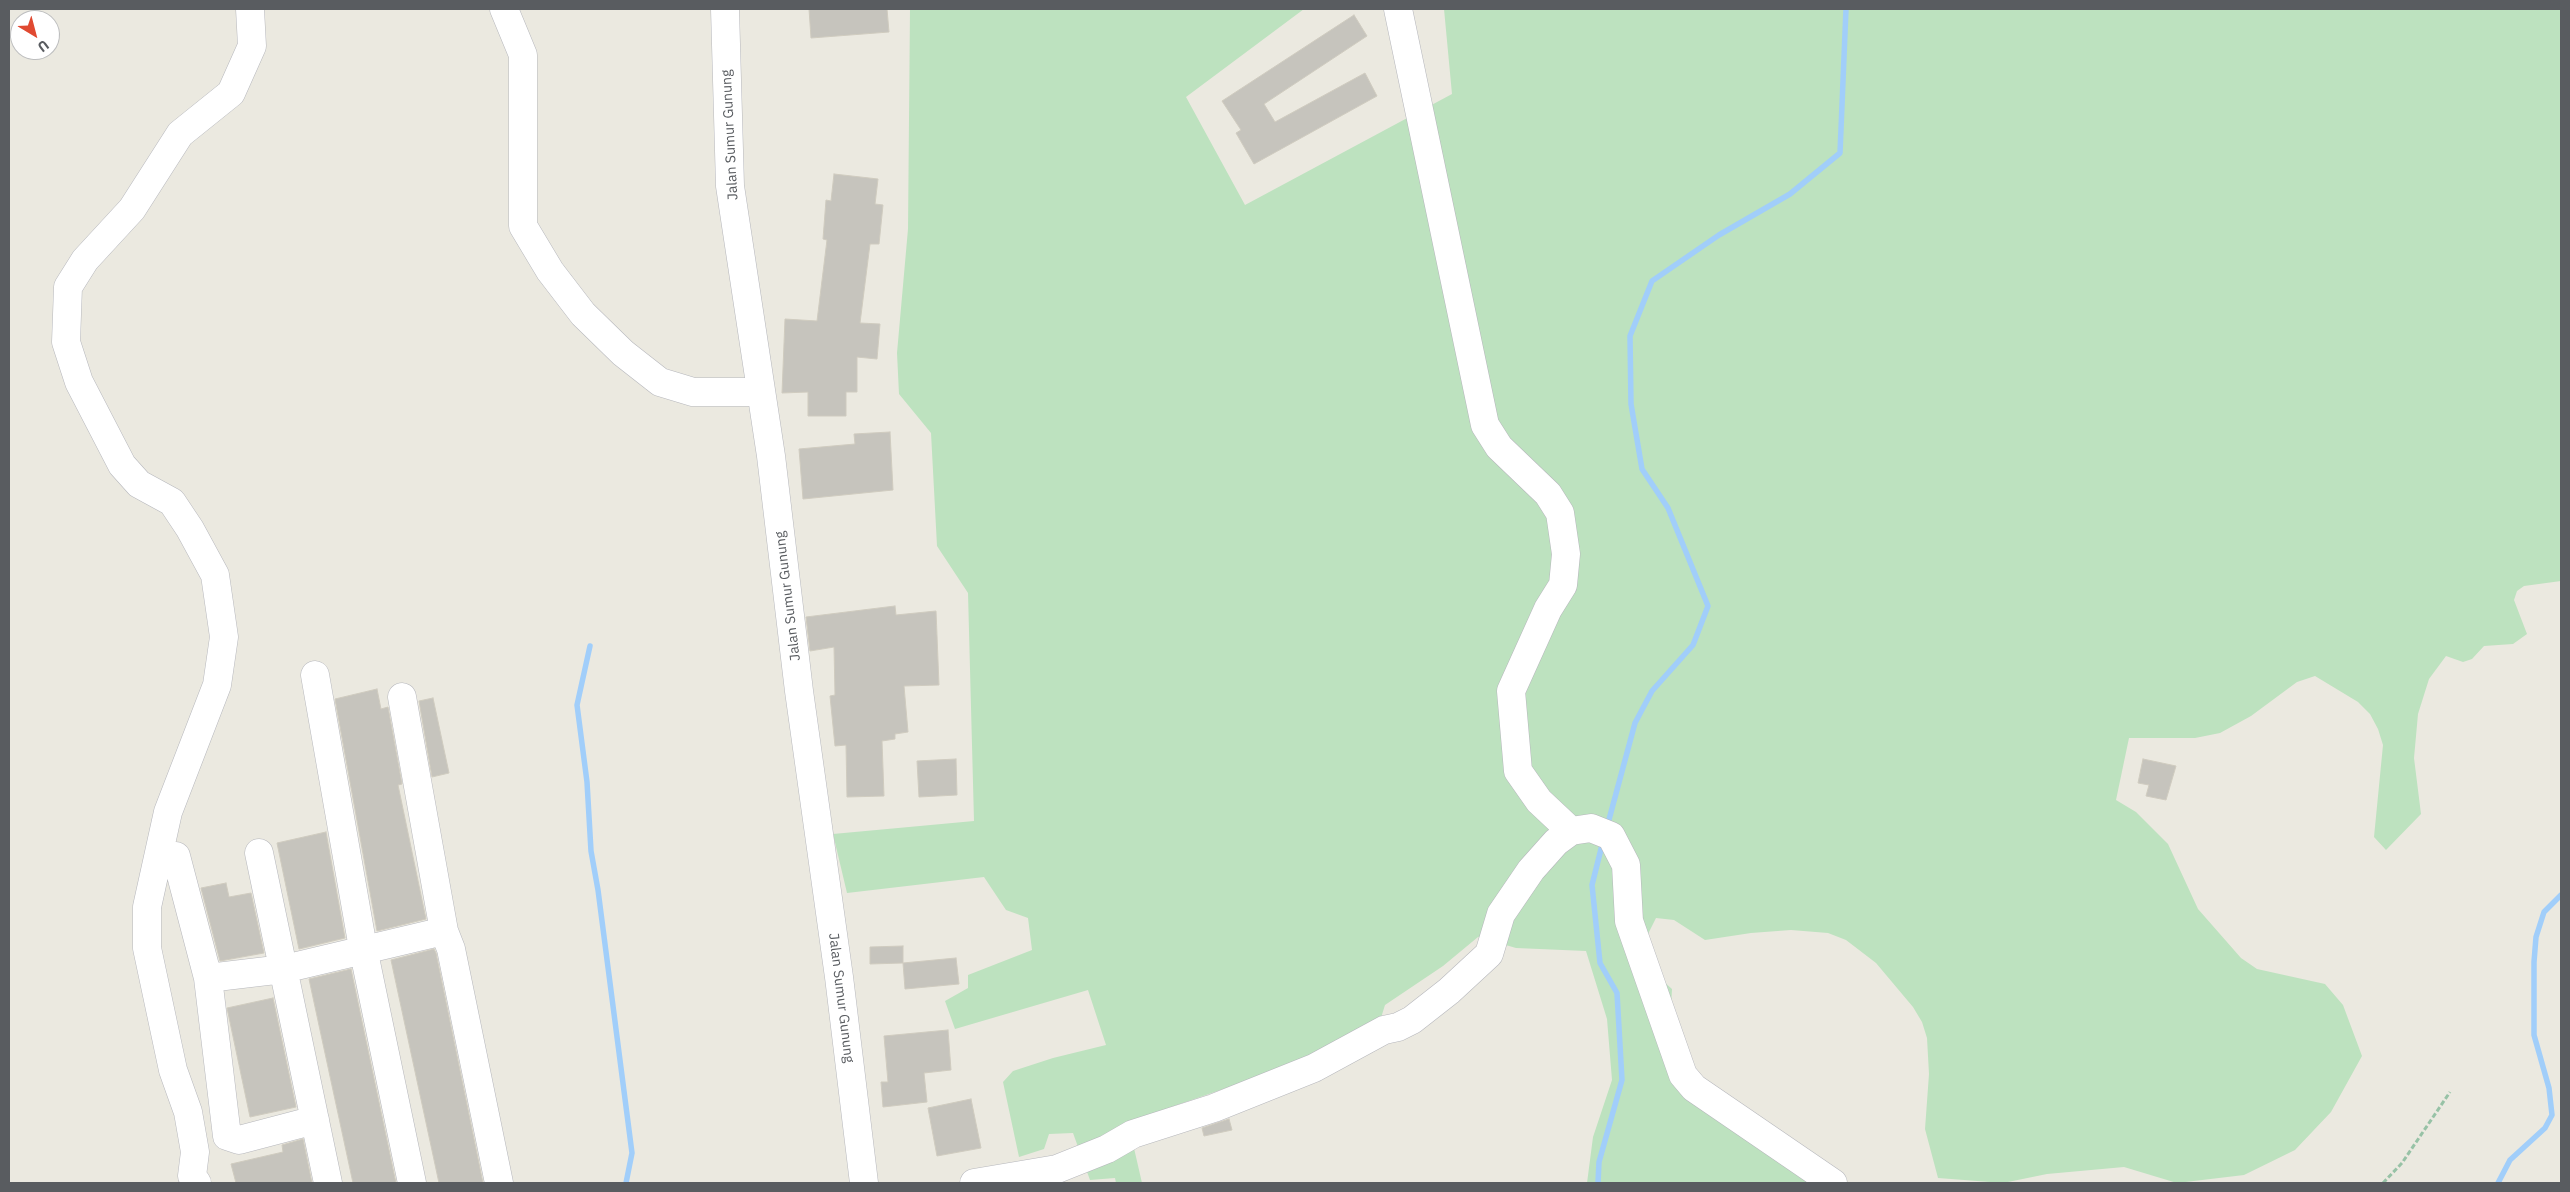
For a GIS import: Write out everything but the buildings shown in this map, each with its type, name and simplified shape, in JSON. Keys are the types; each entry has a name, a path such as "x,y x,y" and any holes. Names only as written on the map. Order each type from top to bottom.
{"street":[{"path":"197,1183 192,1176 195,1152 188,1112 173,1070 147,948 147,907 168,812 217,685 224,637 215,575 190,529 172,502 139,484 122,465 79,382 66,342 68,287 84,260 132,210 180,134 231,93 252,46 250,9"},
{"path":"504,9 523,55 523,226 550,271 582,314 623,353 660,382 693,392 761,392"},
{"name":"Jalan Sumur Gunung","path":"725,9 730,186 772,456 798,681 839,977 864,1183"},
{"path":"1398,9 1485,425 1499,447 1548,494 1560,513 1566,554 1563,585 1548,609 1511,691 1518,771 1539,801 1591,832 1626,865 1629,921 1683,1075 1694,1088 1833,1183"},
{"path":"315,675 363,948 412,1183"},
{"path":"402,696 444,931 451,950 499,1183"},
{"path":"974,1183 1057,1169 1107,1149 1133,1134 1214,1108 1314,1068 1384,1030 1398,1027 1412,1020 1449,991 1489,954 1501,914 1531,870 1556,842 1591,832"},
{"path":"259,852 328,1183"},
{"path":"176,856 208,978 227,1136 239,1140 315,1120"},
{"path":"208,978 284,969 363,948 444,931"}],"path":[{"path":"2383,1183 2402,1164 2450,1092"}],"green space":[{"path":"910,9 1304,9 1186,97 1245,205 1452,94 1444,9 2561,9 2561,581 2524,586 2517,591 2514,600 2527,634 2513,644 2484,646 2472,659 2463,662 2446,656 2429,679 2418,714 2414,758 2421,814 2386,850 2374,837 2383,745 2378,729 2370,714 2358,702 2315,676 2297,682 2251,716 2220,733 2195,738 2129,738 2116,800 2136,812 2168,844 2198,909 2241,958 2257,969 2325,984 2343,1005 2362,1056 2331,1112 2295,1150 2244,1175 2177,1183 2124,1167 2047,1174 2003,1183 1938,1178 1925,1129 1929,1074 1927,1038 1922,1022 1913,1007 1876,963 1846,940 1828,933 1791,930 1751,933 1705,940 1674,920 1656,918 1648,934 1653,972 1672,989 1669,1040 1673,1057 1812,1183 1587,1183 1593,1137 1612,1080 1607,1019 1586,951 1516,948 1478,937 1443,966 1385,1005 1380,1021 1307,1060 1128,1122 1142,1183 1116,1183 1115,1178 1090,1180 1073,1133 1049,1134 1044,1149 1019,1157 1003,1082 1013,1071 1053,1058 1106,1045 1088,990 955,1029 945,1001 968,988 968,975 1032,950 1028,918 1006,910 984,877 847,893 833,834 974,821 968,593 937,546 931,433 899,394 897,353 908,229"}],"waterway":[{"path":"1607,827 1635,723 1652,691 1693,645 1708,606 1668,508 1642,469 1631,404 1630,336 1652,281 1719,235 1790,194 1840,153 1846,9"},
{"path":"590,646 577,705 587,782 591,851 598,890 632,1153 626,1183"},
{"path":"1598,1183 1599,1162 1622,1080 1617,993 1600,963 1592,885 1603,841"},
{"path":"2498,1183 2510,1160 2545,1128 2552,1115 2549,1088 2534,1035 2534,962 2536,937 2544,912 2561,895"}]}
